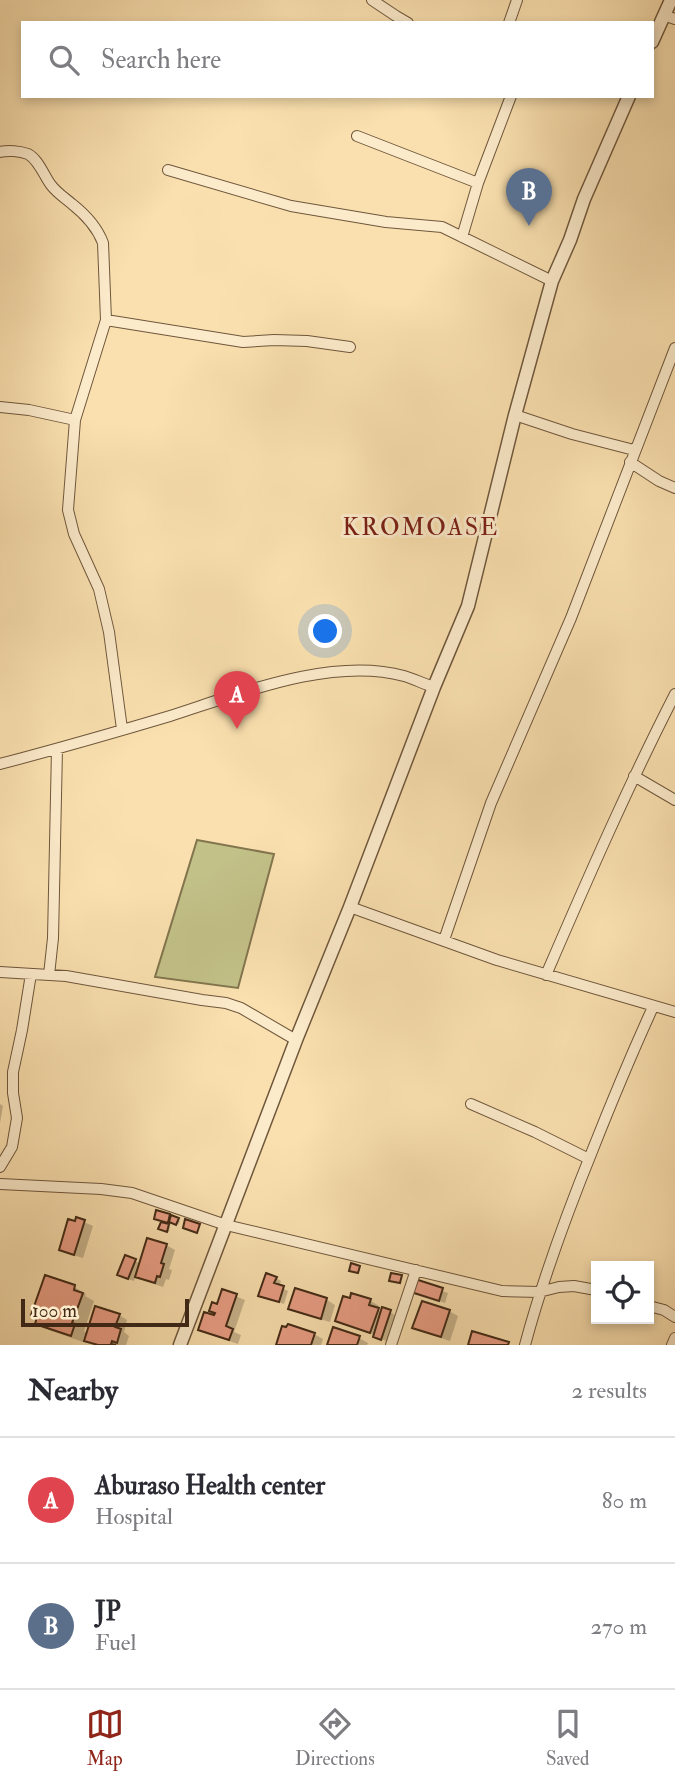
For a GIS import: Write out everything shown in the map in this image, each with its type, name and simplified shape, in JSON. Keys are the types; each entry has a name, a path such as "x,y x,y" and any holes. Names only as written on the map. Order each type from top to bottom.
{"street":[{"path":"373,0 405,21"},
{"path":"510,21 517,0"},
{"path":"654,39 669,17 671,0"},
{"path":"462,237 478,183 510,98"},
{"path":"180,1345 296,1041 468,606 515,415 552,281 628,98"},
{"path":"357,136 478,183"},
{"path":"0,152 6,150 29,155 51,185 80,211 103,243 106,320 75,420 68,510 70,523 99,589 109,632 122,729"},
{"path":"168,170 291,206 386,222 442,227 552,281"},
{"path":"106,320 243,342 307,341 351,347"},
{"path":"444,940 491,803 571,618 675,348"},
{"path":"0,407 75,420"},
{"path":"515,415 572,434 634,450"},
{"path":"630,462 675,488"},
{"path":"0,764 280,682 324,673 368,671 402,676 434,687"},
{"path":"546,975 634,776 675,694"},
{"path":"49,975 53,938 57,749"},
{"path":"634,776 675,800"},
{"path":"350,907 497,960 675,1012"},
{"path":"0,972 66,976 226,1003 241,1008 296,1041"},
{"path":"0,1167 12,1147 18,1118 13,1093 13,1072 31,974"},
{"path":"525,1345 539,1292 589,1158 653,1006"},
{"path":"471,1104 589,1158"},
{"path":"0,1184 132,1193 226,1225 502,1291 539,1292 574,1286 591,1289"},
{"path":"391,1345 416,1270"},
{"path":"654,1307 675,1317"},
{"path":"671,1345 675,1338"}],"shaded area":[{"path":"197,840 274,854 238,988 155,977"}],"building":[{"path":"156,1210 170,1214 168,1223 154,1219"},
{"path":"171,1215 179,1218 176,1225 169,1222"},
{"path":"76,1217 85,1220 74,1255 59,1250 68,1219 75,1221"},
{"path":"185,1219 200,1224 197,1233 183,1228"},
{"path":"161,1222 169,1224 167,1232 158,1229"},
{"path":"147,1238 167,1244 160,1277 157,1276 155,1283 135,1277"},
{"path":"125,1255 136,1259 128,1279 117,1275"},
{"path":"351,1263 360,1266 358,1273 349,1271"},
{"path":"266,1273 277,1277 274,1283 284,1286 279,1302 258,1296"},
{"path":"391,1273 402,1275 400,1283 389,1281"},
{"path":"45,1275 75,1285 74,1290 83,1293 72,1323 75,1324 71,1336 35,1324 37,1317 31,1315"},
{"path":"415,1279 443,1288 439,1301 411,1292"},
{"path":"295,1288 327,1298 321,1319 288,1309"},
{"path":"222,1289 237,1294 226,1326 233,1329 229,1340 198,1330 204,1312 214,1315 215,1313 209,1311 212,1302 217,1304"},
{"path":"351,1293 371,1299 369,1305 379,1308 370,1333 335,1321 343,1296 350,1298"},
{"path":"422,1301 450,1310 441,1337 412,1328"},
{"path":"95,1306 120,1314 115,1327 121,1329 117,1343 112,1341 111,1344 116,1345 98,1345 84,1341"},
{"path":"382,1307 391,1310 381,1340 373,1337"},
{"path":"288,1324 315,1333 311,1345 276,1345 282,1326 286,1327"},
{"path":"333,1327 360,1336 357,1345 327,1345"},
{"path":"472,1331 509,1342 508,1345 468,1345"}],"place":[{"name":"JP","path":"529,226"},
{"name":"Aburaso Health center","path":"237,729"}],"district":[{"name":"KROMOASE","path":"421,527"}]}
